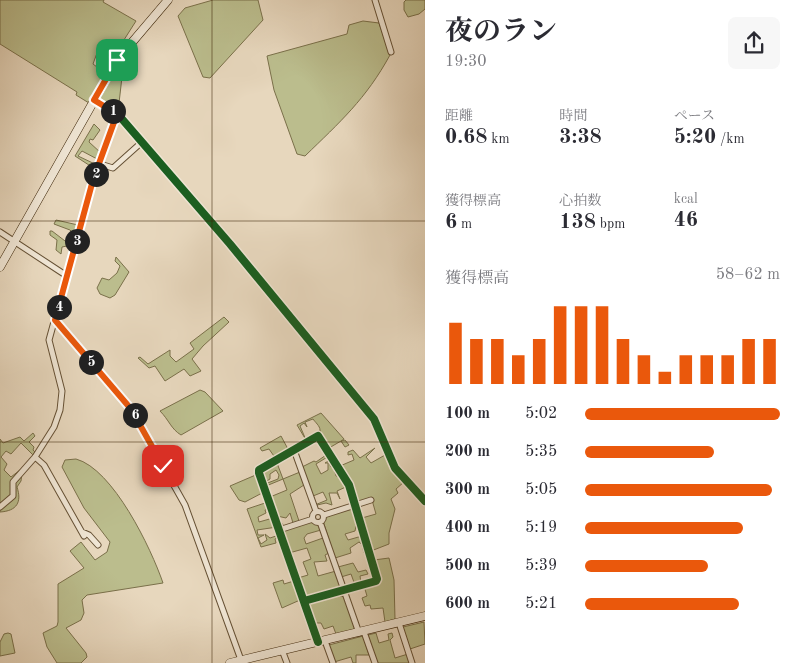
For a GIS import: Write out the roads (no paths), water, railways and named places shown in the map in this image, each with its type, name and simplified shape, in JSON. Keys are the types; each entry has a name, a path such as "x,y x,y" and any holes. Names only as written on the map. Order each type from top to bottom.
{"street":[{"path":"0,267 117,60 168,0"},
{"path":"375,0 391,52"},
{"path":"94,100 117,114 230,244 370,414 395,468 425,501"},
{"path":"0,507 13,496 13,482 35,457 54,427 62,401 62,391 49,346 67,276 117,114"},
{"path":"100,164 112,168 142,142"},
{"path":"0,232 67,276"},
{"path":"55,320 131,409 181,497 241,660"},
{"path":"304,601 376,581 377,579 349,485 320,436 259,470 304,601 321,641 333,663"},
{"path":"294,450 316,512 313,519"},
{"path":"35,457 44,465 83,534 89,535 98,545"},
{"path":"316,512 324,515 371,500"},
{"path":"320,522 324,515"},
{"path":"280,530 313,519 320,522 344,590 375,663"},
{"path":"230,663 425,616"},
{"path":"399,623 412,663"},
{"path":"282,650 287,663"}]}
